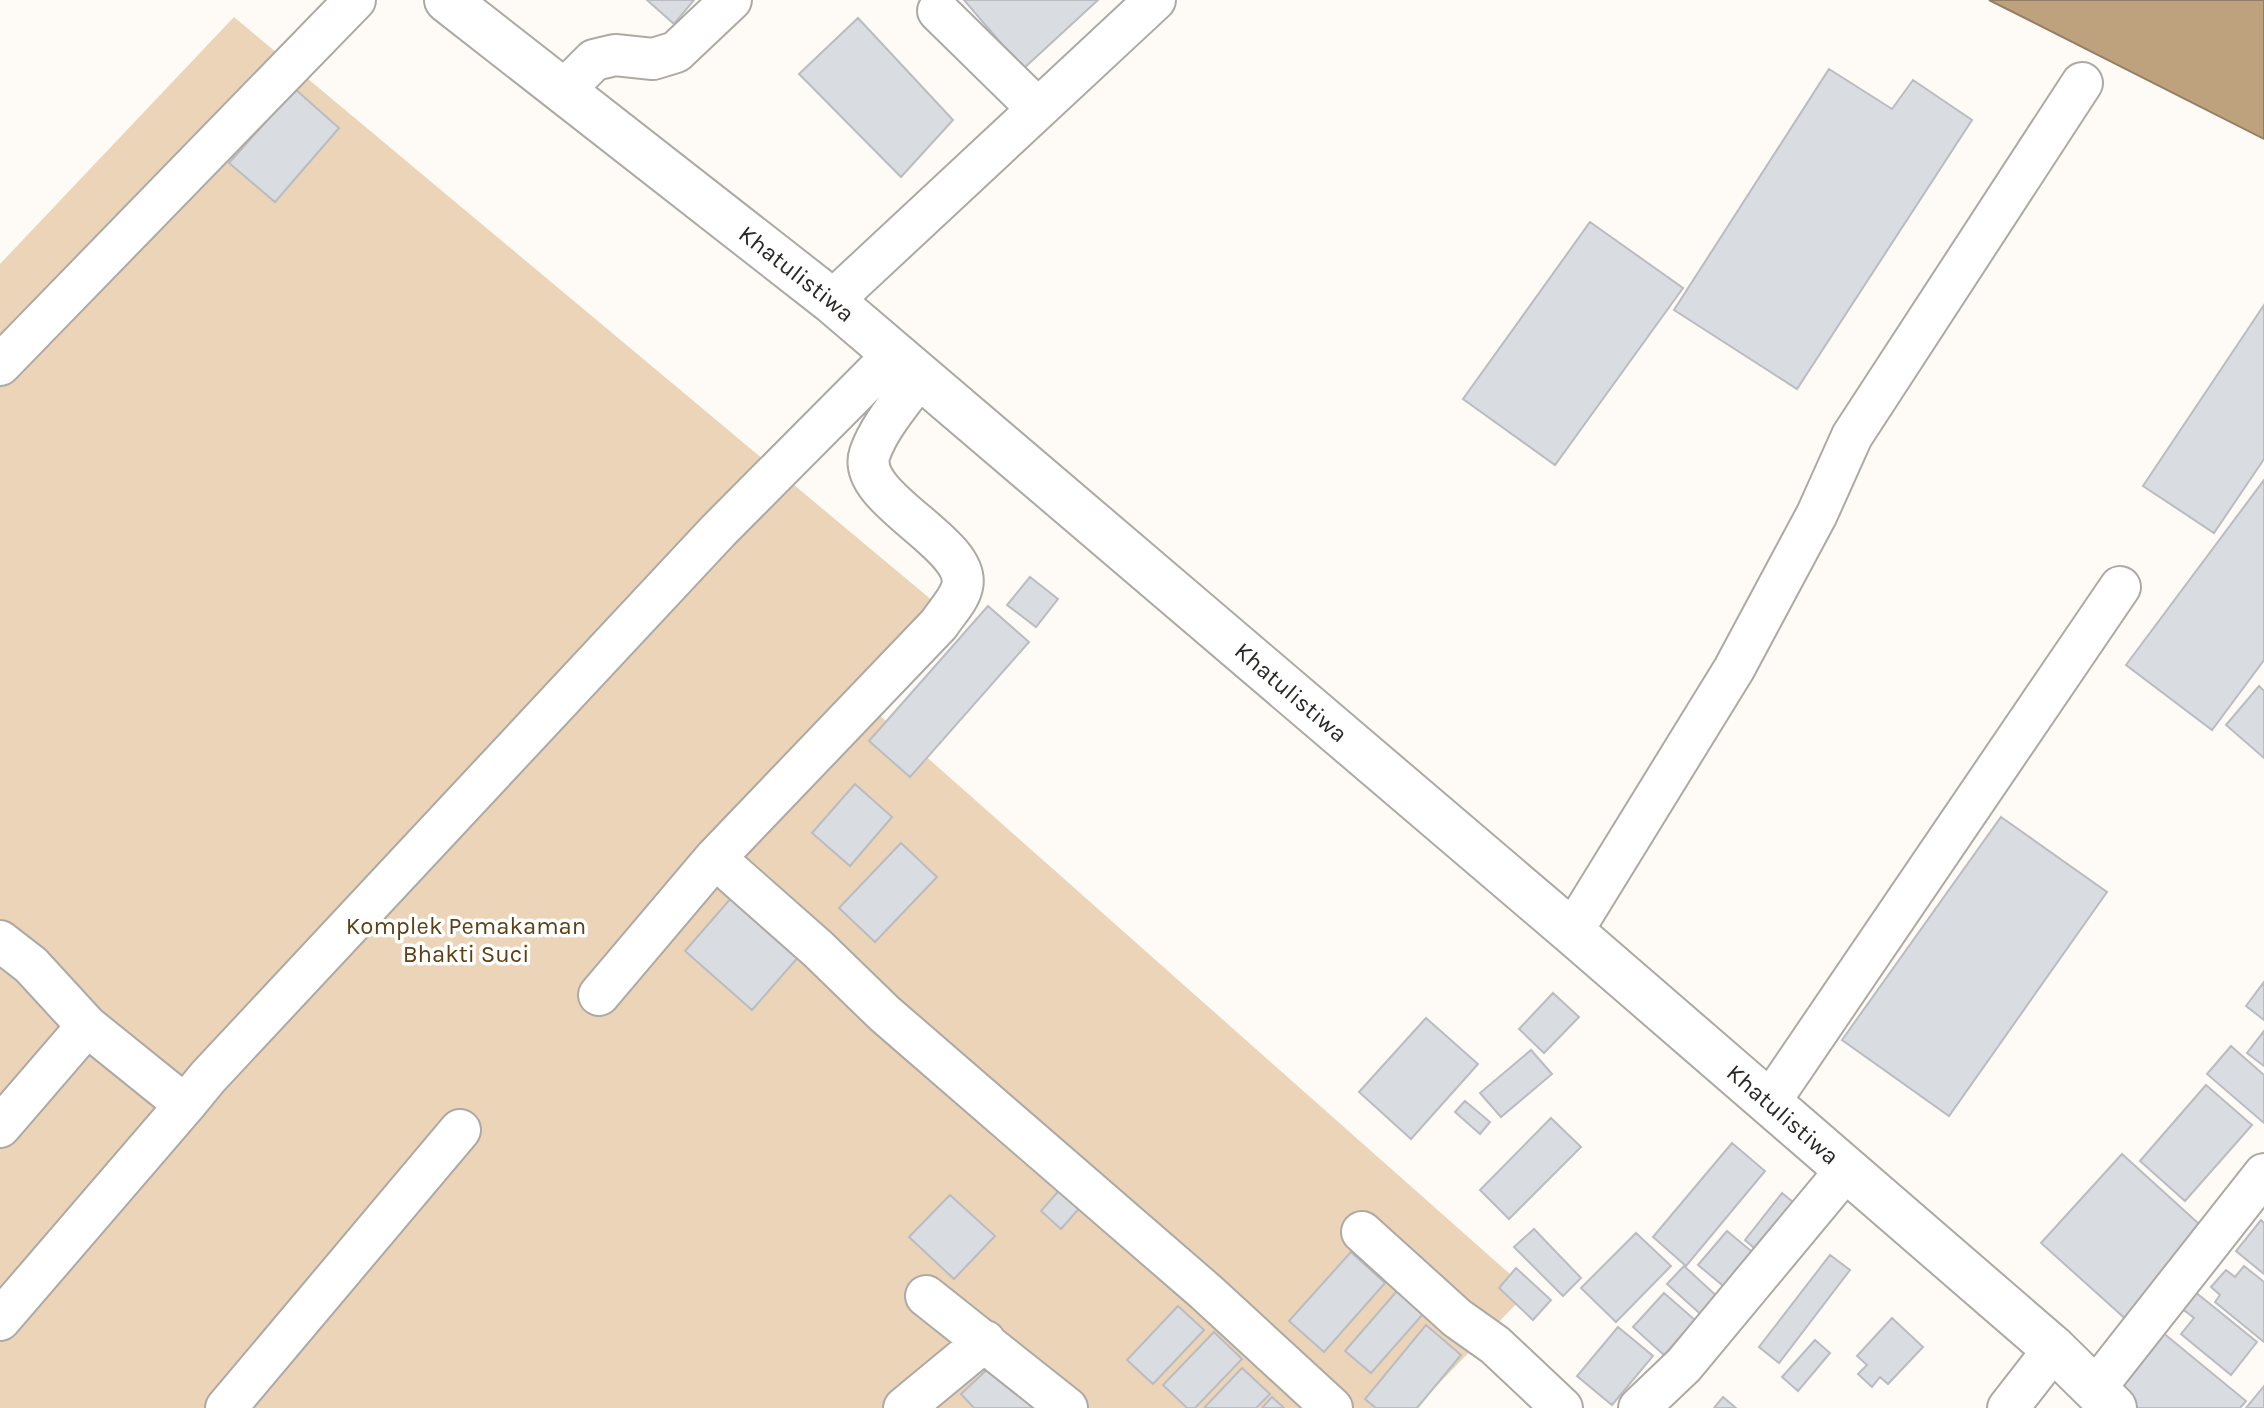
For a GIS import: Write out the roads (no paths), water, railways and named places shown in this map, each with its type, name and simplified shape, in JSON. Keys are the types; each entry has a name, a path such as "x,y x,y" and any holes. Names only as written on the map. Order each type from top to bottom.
{"highway":[{"name":"Khatulistiwa","path":"447,0 832,301 1572,932 2054,1349 2104,1399"}],"street":[{"path":"0,365 355,0"},
{"path":"562,92 594,60 615,55 653,59 676,52 731,0"},
{"path":"832,301 1155,0"},
{"path":"938,11 1038,109"},
{"path":"1572,932 1734,669 1817,514 1852,436 2082,83"},
{"path":"599,995 715,858 939,624 961,589 962,576 952,556 880,489 869,471 869,455 888,421 907,365"},
{"path":"0,1320 208,1077 718,531 907,365"},
{"path":"1769,1103 2120,587"},
{"path":"715,858 818,949 885,1014 1206,1292 1332,1408"},
{"path":"0,941 31,965 87,1026 185,1105"},
{"path":"0,1127 87,1026"},
{"path":"226,1408 460,1130"},
{"path":"1652,1404 1846,1170"},
{"path":"2104,1399 2264,1174"},
{"path":"1362,1232 1457,1318 1495,1345 1562,1408"},
{"path":"926,1296 1067,1408"},
{"path":"904,1408 985,1341"},
{"path":"2008,1408 2054,1349"}],"park label":[{"name":"Komplek Pemakaman Bhakti Suci","path":"466,940"}]}
